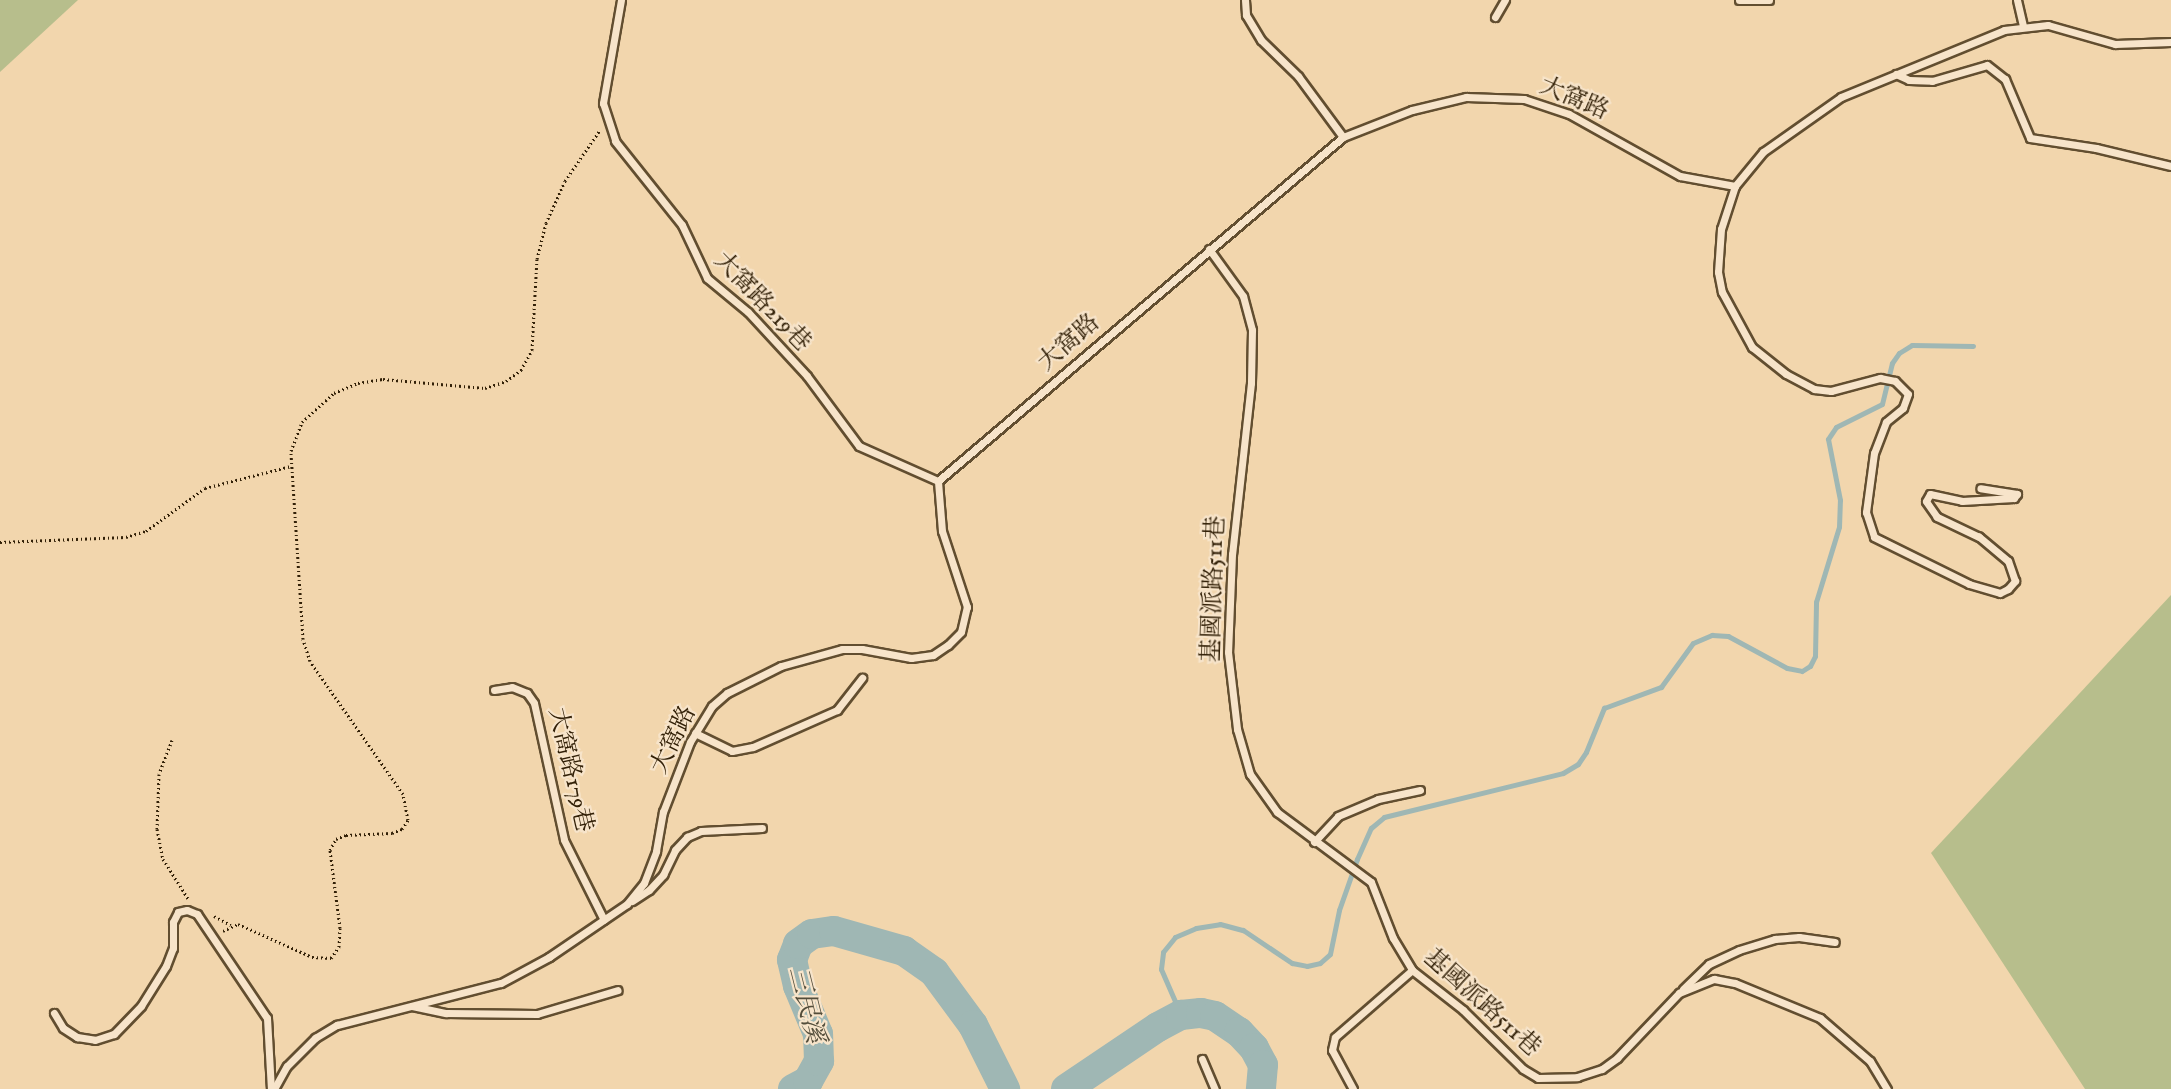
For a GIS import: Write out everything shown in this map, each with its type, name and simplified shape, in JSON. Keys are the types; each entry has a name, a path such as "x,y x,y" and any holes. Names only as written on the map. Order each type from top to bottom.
{"lane":[{"name":"大窩路219巷","path":"621,0 616,36 604,82 607,121 615,141 682,225 707,278 748,312 807,376 859,446 938,481"},
{"path":"1245,0 1246,15 1262,40 1298,76 1344,137"},
{"path":"1495,17 1505,0"},
{"path":"1739,0 1769,0"},
{"path":"2017,0 2024,25"},
{"path":"1980,488 2017,494 2014,498 1962,501 1930,494 1926,501 1937,517 1979,537 2008,561 2015,573 2015,581 2008,589 2000,593 1969,584 1874,537 1866,512 1874,453 1886,422 1908,401 1908,394 1895,381 1880,378 1831,391 1814,389 1786,374 1752,347 1722,292 1718,272 1721,229 1735,186 1749,166 1780,138 1841,97 2024,25 2048,25 2115,44 2171,42"},
{"path":"1896,74 1909,80 1932,81 1987,65 2005,79 2030,138 2096,148 2171,166"},
{"name":"大窩路","path":"273,1089 287,1066 315,1038 337,1025 501,983 627,904 644,883 656,851 666,803 695,734 711,706 727,693 781,666 842,649 862,649 911,658 933,656 948,645 961,632 967,607 942,531 938,481 1209,249 1344,137 1412,110 1466,97 1524,99 1569,114 1680,176 1735,186"},
{"name":"基國派路511巷","path":"1209,249 1225,267 1243,296 1252,330 1251,383 1233,554 1228,652 1237,729 1250,774 1277,812 1314,842 1371,882 1392,938 1412,970 1463,1010 1523,1069 1551,1080 1577,1077 1617,1058 1679,993 1714,979 1735,983 1821,1018 1869,1060 1887,1089"},
{"path":"695,734 732,751 753,747 837,710 851,697 862,678"},
{"name":"大窩路179巷","path":"494,690 512,687 527,693 534,703 564,840 604,920"},
{"path":"1314,842 1338,816 1378,799 1420,790"},
{"path":"627,904 649,890 687,837 701,831 762,828"},
{"path":"54,1013 63,1028 77,1037 95,1040 114,1034 141,1006 166,966 178,912 187,910 197,914 267,1018 273,1089"},
{"path":"1679,993 1709,964 1739,950 1787,938 1835,942"},
{"path":"1353,1089 1332,1050 1335,1036 1412,970"},
{"path":"410,1005 446,1013 537,1014 618,990"},
{"path":"1202,1059 1211,1073 1215,1089"}],"path":[{"path":"172,740 159,774 157,829 163,859 197,914 208,914 231,925 255,929 312,957 331,958 339,947 340,928 330,849 336,839 346,835 392,833 402,829 408,820 403,794 310,661 303,639 291,452 302,422 334,393 358,383 382,379 485,388 506,381 521,370 532,350 537,259 546,223 565,181 607,121"},
{"path":"0,542 126,537 146,531 205,488 291,466"},
{"path":"216,942 231,925"}],"green space":[{"path":"0,0 78,0 0,72"},
{"path":"2171,595 2171,1089 2085,1089 1931,853"}],"waterway":[{"path":"1181,1015 1161,969 1163,952 1175,937 1196,928 1220,924 1243,930 1292,963 1307,966 1320,963 1330,954 1339,910 1371,828 1384,817 1563,773 1578,764 1586,752 1604,708 1661,687 1693,643 1712,635 1728,636 1787,668 1802,671 1810,666 1815,656 1816,602 1839,527 1840,500 1828,439 1836,427 1882,404 1892,363 1899,353 1912,345 1973,346"},
{"name":"三民溪","path":"793,1089 808,1081 819,1061 818,1034 798,986 792,960 798,944 812,934 834,931 904,951 934,972 973,1025 1005,1089"},
{"name":"三民溪","path":"1066,1089 1158,1027 1181,1015 1201,1013 1215,1016 1239,1032 1254,1048 1263,1065 1261,1089"}]}
